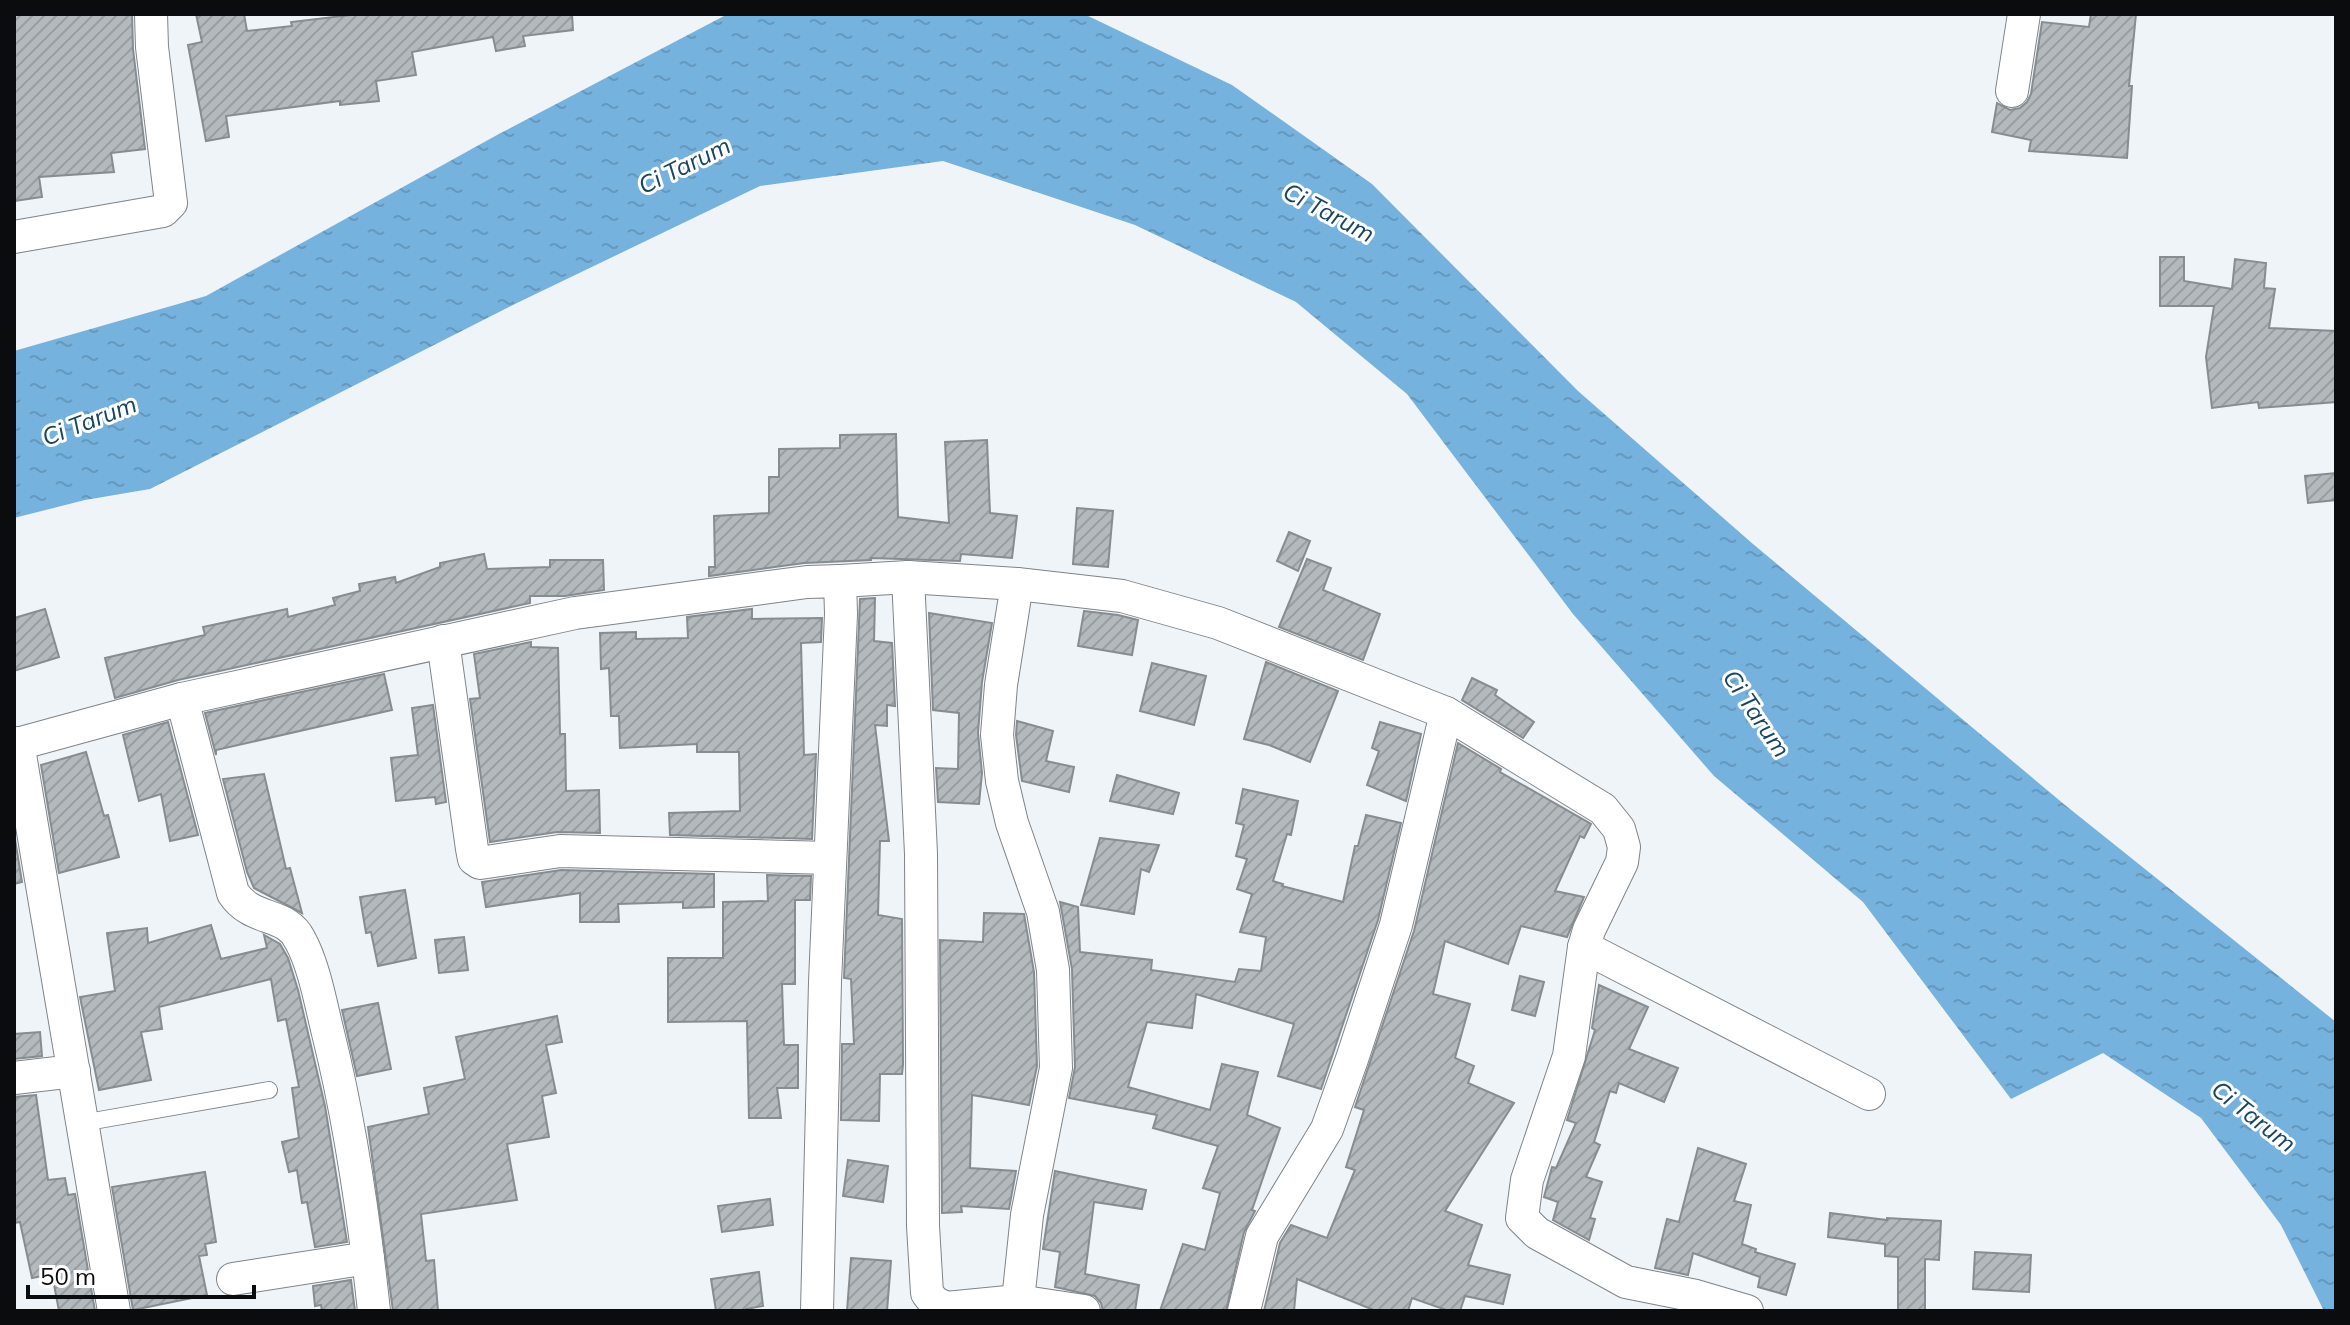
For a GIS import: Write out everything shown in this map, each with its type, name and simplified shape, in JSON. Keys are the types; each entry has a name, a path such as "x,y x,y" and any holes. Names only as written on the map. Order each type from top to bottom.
{"street":[{"path":"14,237 163,211 171,203 172,191 152,47 151,14"},
{"path":"2012,91 2024,14"},
{"path":"908,577 921,854 923,1226 927,1293 934,1302 946,1308 1018,1301 1084,1311"},
{"path":"114,1311 16,744 182,699 575,613 792,584 908,577 1017,584 1122,596 1218,623 1446,713 1603,809 1619,829 1624,847 1622,862 1605,894 1584,947 1569,1056 1527,1180 1522,1218 1537,1233 1622,1296 1696,1296 1747,1311"},
{"path":"817,1311 840,581"},
{"path":"1017,584 1001,685 997,735 1002,781 1012,823 1043,912 1053,970 1056,1043 1056,1068 1027,1215 1018,1301"},
{"path":"443,641 472,849 474,859 480,863 560,851 830,858"},
{"path":"182,699 233,893 248,910 292,927 301,941 321,1002 349,1119 374,1311"},
{"path":"1244,1311 1262,1236 1327,1129 1352,1059 1396,925 1446,713"},
{"path":"1584,947 1869,1094"},
{"path":"14,1078 74,1071"},
{"path":"233,1279 368,1258"}],"lane":[{"path":"82,1123 269,1090"}],"water":[{"name":"Ci Tarum","path":"732,14 1084,14 1232,85 1372,184 1578,391 1753,544 2065,805 2336,1022 2336,1311 2324,1311 2281,1225 2201,1118 2103,1053 2011,1099 1863,902 1714,776 1573,614 1407,394 1296,302 1135,225 943,161 760,186 517,303 150,489 85,500 14,518 14,351 206,296 497,135"}],"building":[{"path":"14,14 132,14 145,149 111,153 114,172 39,177 42,197 14,201"},
{"path":"196,14 244,14 247,31 359,14 572,14 573,30 523,36 525,46 496,51 493,37 412,52 416,75 376,81 379,101 340,105 340,101 226,116 229,137 206,141 188,45 202,42"},
{"path":"2091,14 2136,14 2129,86 2132,86 2127,158 2029,151 2031,140 1992,132 1997,103 2010,110 2020,108 2031,94 2042,22 2089,27"},
{"path":"2160,257 2184,257 2184,281 2232,289 2235,259 2266,263 2264,288 2275,289 2269,328 2336,331 2336,402 2259,408 2258,402 2212,408 2206,357 2214,306 2160,306"},
{"path":"896,434 898,517 949,523 945,442 987,440 990,513 1017,516 1012,558 961,554 960,561 871,558 804,563 709,576 709,567 715,567 714,516 769,513 769,477 779,477 779,449 840,448 840,435"},
{"path":"2336,473 2336,500 2308,503 2305,476"},
{"path":"1077,508 1113,511 1108,567 1073,564"},
{"path":"1289,532 1310,541 1298,571 1277,561"},
{"path":"484,554 487,569 550,567 550,560 603,560 604,590 565,596 530,596 530,603 178,680 115,698 105,658 205,635 203,627 287,609 288,617 335,605 333,598 360,591 359,584 395,577 396,583 440,567 440,563"},
{"path":"1307,559 1331,568 1323,590 1380,614 1363,660 1279,627"},
{"path":"875,598 874,641 892,643 895,706 887,705 887,726 875,725 889,841 880,841 878,915 902,919 903,1065 902,1074 880,1074 879,1121 841,1120 842,1044 854,1044 851,979 844,978 860,599"},
{"path":"45,609 59,657 14,671 14,618"},
{"path":"752,609 752,619 822,618 821,642 801,643 804,755 816,754 812,839 670,835 669,813 740,811 739,752 697,752 697,744 620,748 619,716 611,716 609,668 601,669 600,633 636,632 636,639 688,638 687,617"},
{"path":"1084,611 1138,620 1132,655 1078,646"},
{"path":"929,613 992,623 982,682 978,733 982,773 979,804 938,802 936,768 958,769 959,713 933,710"},
{"path":"531,642 531,647 558,648 560,734 565,734 566,791 599,790 600,833 557,832 490,842 470,699 480,698 474,654"},
{"path":"1266,662 1338,691 1310,762 1269,745 1244,739"},
{"path":"1152,663 1206,676 1194,725 1140,711"},
{"path":"384,674 392,710 216,750 216,755 205,713"},
{"path":"1472,678 1497,690 1495,695 1534,722 1523,738 1462,700"},
{"path":"433,705 446,802 436,804 435,797 396,801 391,758 418,755 412,708"},
{"path":"1017,721 1053,731 1046,761 1074,767 1069,792 1022,781"},
{"path":"168,722 198,835 170,841 161,794 139,801 123,735"},
{"path":"1380,722 1421,734 1406,801 1367,785 1379,751 1372,748"},
{"path":"1458,743 1501,769 1500,772 1591,824 1584,838 1580,836 1555,891 1584,897 1567,937 1521,926 1508,964 1445,941 1433,994 1470,1004 1455,1058 1474,1066 1468,1083 1514,1103 1445,1211 1482,1225 1468,1265 1510,1275 1503,1304 1465,1296 1460,1311 1449,1311 1412,1298 1408,1311 1376,1311 1297,1279 1294,1311 1264,1311 1280,1243 1291,1225 1327,1238 1355,1170 1346,1167 1364,1110 1355,1107 1414,931"},
{"path":"86,752 119,857 59,873 41,765"},
{"path":"264,774 286,869 290,868 302,913 254,888 247,872 223,779"},
{"path":"1117,775 1179,793 1173,814 1110,801"},
{"path":"1243,789 1298,801 1291,835 1287,834 1273,881 1343,902 1355,846 1358,846 1366,815 1401,823 1378,920 1321,1089 1278,1076 1294,1024 1196,994 1192,1028 1147,1022 1128,1087 1210,1110 1222,1064 1258,1072 1247,1115 1280,1128 1252,1210 1255,1211 1244,1232 1226,1311 1160,1311 1183,1244 1205,1250 1220,1193 1203,1188 1218,1146 1153,1128 1157,1115 1069,1098 1075,1067 1072,969 1060,902 1078,907 1080,952 1152,960 1151,970 1235,982 1239,969 1261,971 1266,937 1240,932 1252,894 1237,889 1247,859 1236,856 1244,825 1236,823"},
{"path":"14,833 22,882 14,884"},
{"path":"1100,838 1159,845 1149,872 1141,869 1134,914 1081,905"},
{"path":"561,870 714,874 714,907 683,908 683,902 618,904 619,922 580,922 580,893 486,907 482,882"},
{"path":"767,875 811,876 810,900 795,900 795,984 782,984 784,1045 798,1045 798,1088 777,1088 781,1118 749,1118 747,1021 668,1022 668,958 723,958 723,902 768,901"},
{"path":"405,890 416,958 378,966 371,932 366,933 360,897"},
{"path":"984,913 1024,914 1034,972 1037,1066 1029,1105 972,1095 970,1168 1016,1171 1009,1209 961,1206 962,1212 942,1213 940,940 983,942"},
{"path":"211,925 221,959 267,948 264,935 280,944 288,958 325,1106 347,1242 315,1247 307,1202 302,1203 297,1170 289,1172 282,1142 299,1138 292,1088 299,1087 286,1019 278,1021 271,979 159,1007 162,1029 141,1032 151,1080 99,1090 80,997 115,991 107,933 147,928 148,943"},
{"path":"464,937 468,970 439,973 435,940"},
{"path":"1520,976 1544,982 1535,1016 1512,1010"},
{"path":"1599,985 1648,1007 1629,1049 1678,1068 1664,1102 1619,1083 1616,1093 1610,1091 1594,1142 1600,1145 1586,1177 1602,1182 1590,1218 1595,1219 1589,1240 1553,1220 1558,1202 1544,1197 1552,1167 1556,1168 1576,1123 1567,1120 1595,1030 1592,1028"},
{"path":"378,1003 391,1069 357,1076 342,1010"},
{"path":"557,1016 562,1042 546,1045 556,1093 542,1096 549,1137 507,1144 517,1200 421,1214 426,1261 434,1260 438,1311 393,1311 368,1127 429,1114 424,1088 465,1079 456,1037"},
{"path":"40,1032 42,1056 14,1059 14,1034"},
{"path":"36,1095 48,1180 65,1178 68,1195 75,1194 95,1311 59,1311 52,1274 32,1278 20,1222 14,1223 14,1097"},
{"path":"1698,1148 1746,1164 1734,1201 1751,1205 1742,1244 1756,1249 1755,1252 1795,1264 1786,1295 1758,1287 1760,1277 1693,1253 1688,1275 1655,1268 1667,1219 1679,1222"},
{"path":"848,1160 888,1166 883,1202 843,1196"},
{"path":"1055,1171 1146,1190 1142,1209 1094,1202 1085,1274 1139,1285 1135,1311 1103,1311 1095,1296 1055,1287 1060,1252 1043,1249"},
{"path":"205,1172 216,1242 205,1244 207,1255 199,1256 207,1295 133,1310 112,1187"},
{"path":"770,1199 773,1225 722,1232 718,1206"},
{"path":"1830,1213 1887,1220 1941,1221 1939,1260 1925,1259 1925,1311 1898,1311 1898,1257 1885,1256 1885,1244 1828,1237"},
{"path":"1975,1252 2031,1255 2029,1292 1973,1289"},
{"path":"851,1258 891,1261 887,1311 847,1311"},
{"path":"759,1272 763,1306 746,1311 716,1311 711,1279"},
{"path":"351,1280 355,1311 322,1311 321,1305 315,1306 313,1286"}]}
